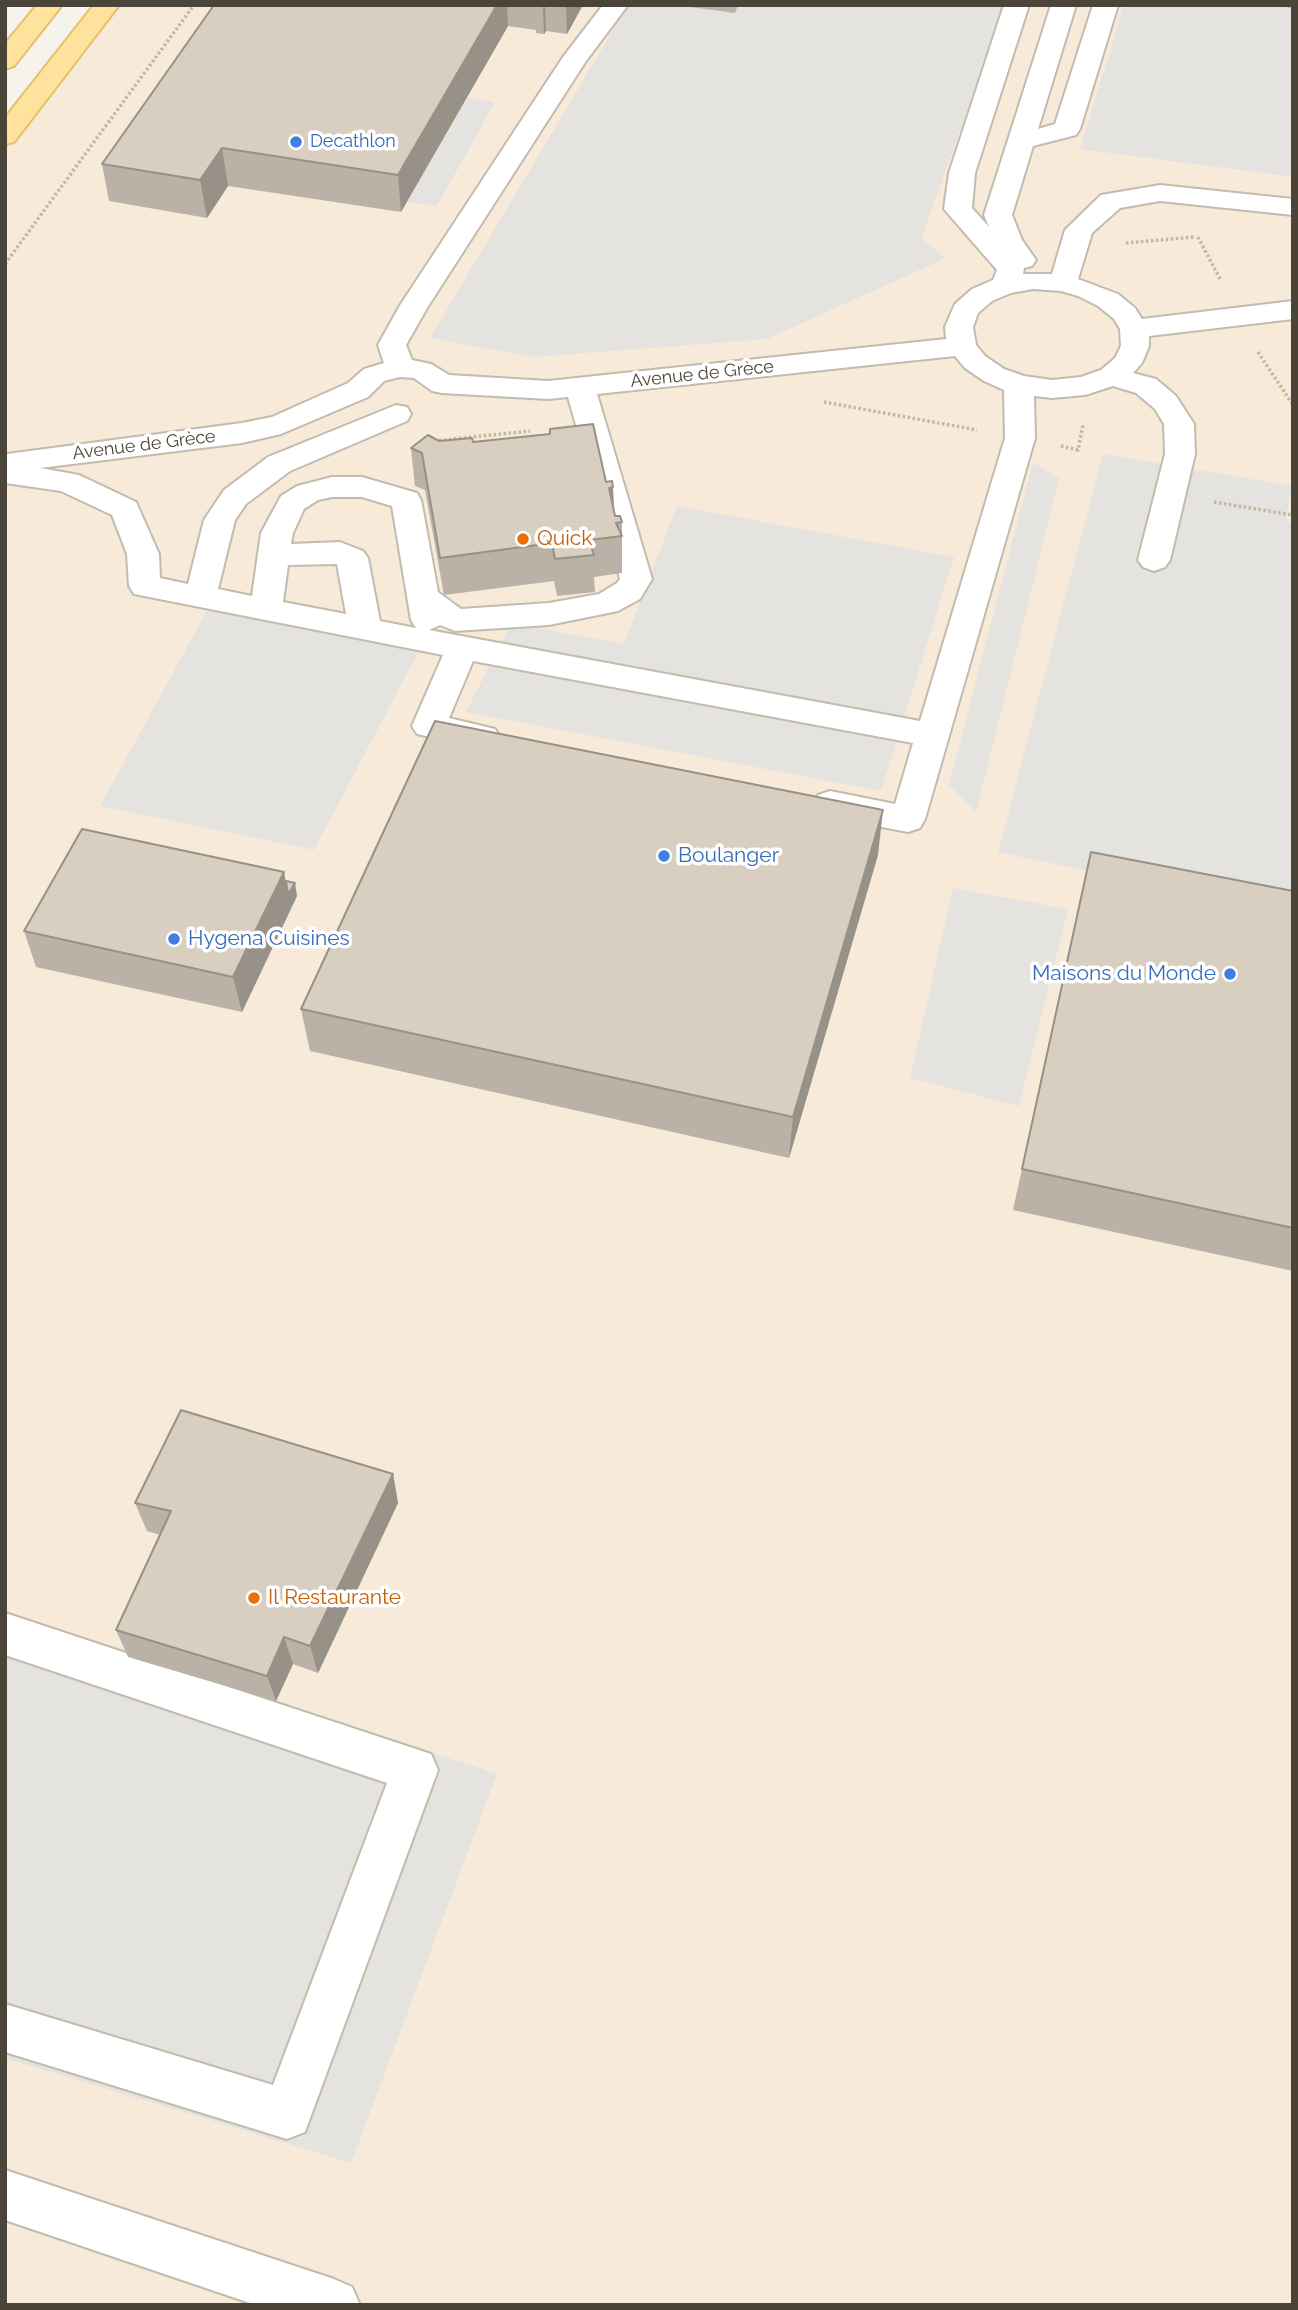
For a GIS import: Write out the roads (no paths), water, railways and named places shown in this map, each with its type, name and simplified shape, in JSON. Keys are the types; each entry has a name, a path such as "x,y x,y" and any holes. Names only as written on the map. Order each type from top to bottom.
{"main road":[{"path":"5,61 50,5"},
{"path":"5,136 107,5"}],"street":[{"path":"400,368 392,345 413,307 576,57 616,5"},
{"path":"1017,5 962,173 958,209 1011,269 1019,283"},
{"path":"1019,283 1025,264 1008,240 998,215 1064,5"},
{"path":"1022,141 1067,129 1106,5"},
{"path":"1063,283 1079,230 1111,201 1160,193 1293,208"},
{"path":"1019,283 1063,283 1088,290 1108,300 1125,314 1134,329 1135,346 1128,363 1111,376 1085,386 1052,389 1019,384 994,375 975,362 962,346 959,327 965,310 982,295 1019,283"},
{"path":"1134,329 1293,310"},
{"name":"Avenue de Grèce","path":"5,463 242,433 375,405 417,412 438,394 548,390 962,346"},
{"path":"200,597 220,520 235,497 279,464 375,405 373,375 400,368 421,370 438,394"},
{"path":"1111,376 1146,386 1166,403 1179,424 1180,454 1154,560"},
{"path":"799,798 908,819 1020,438 1019,384"},
{"path":"423,597 454,620 549,614 607,603 629,592 636,579 580,387"},
{"path":"5,473 68,482 125,509 143,554 145,586 933,735"},
{"path":"266,609 277,533 292,503 308,493 332,487 362,487 406,500 423,597 447,645 429,726 511,742"},
{"path":"274,555 340,553 352,558 365,629"},
{"path":"5,1634 415,1770 287,2114 5,2028"},
{"path":"5,2195 334,2305"}],"place":[{"name":"Decathlon","path":"296,142"},
{"name":"Quick","path":"523,539"},
{"name":"Boulanger","path":"664,856"},
{"name":"Hygena Cuisines","path":"174,939"},
{"name":"Maisons du Monde","path":"1230,974"},
{"name":"Il Restaurante","path":"254,1598"}]}
